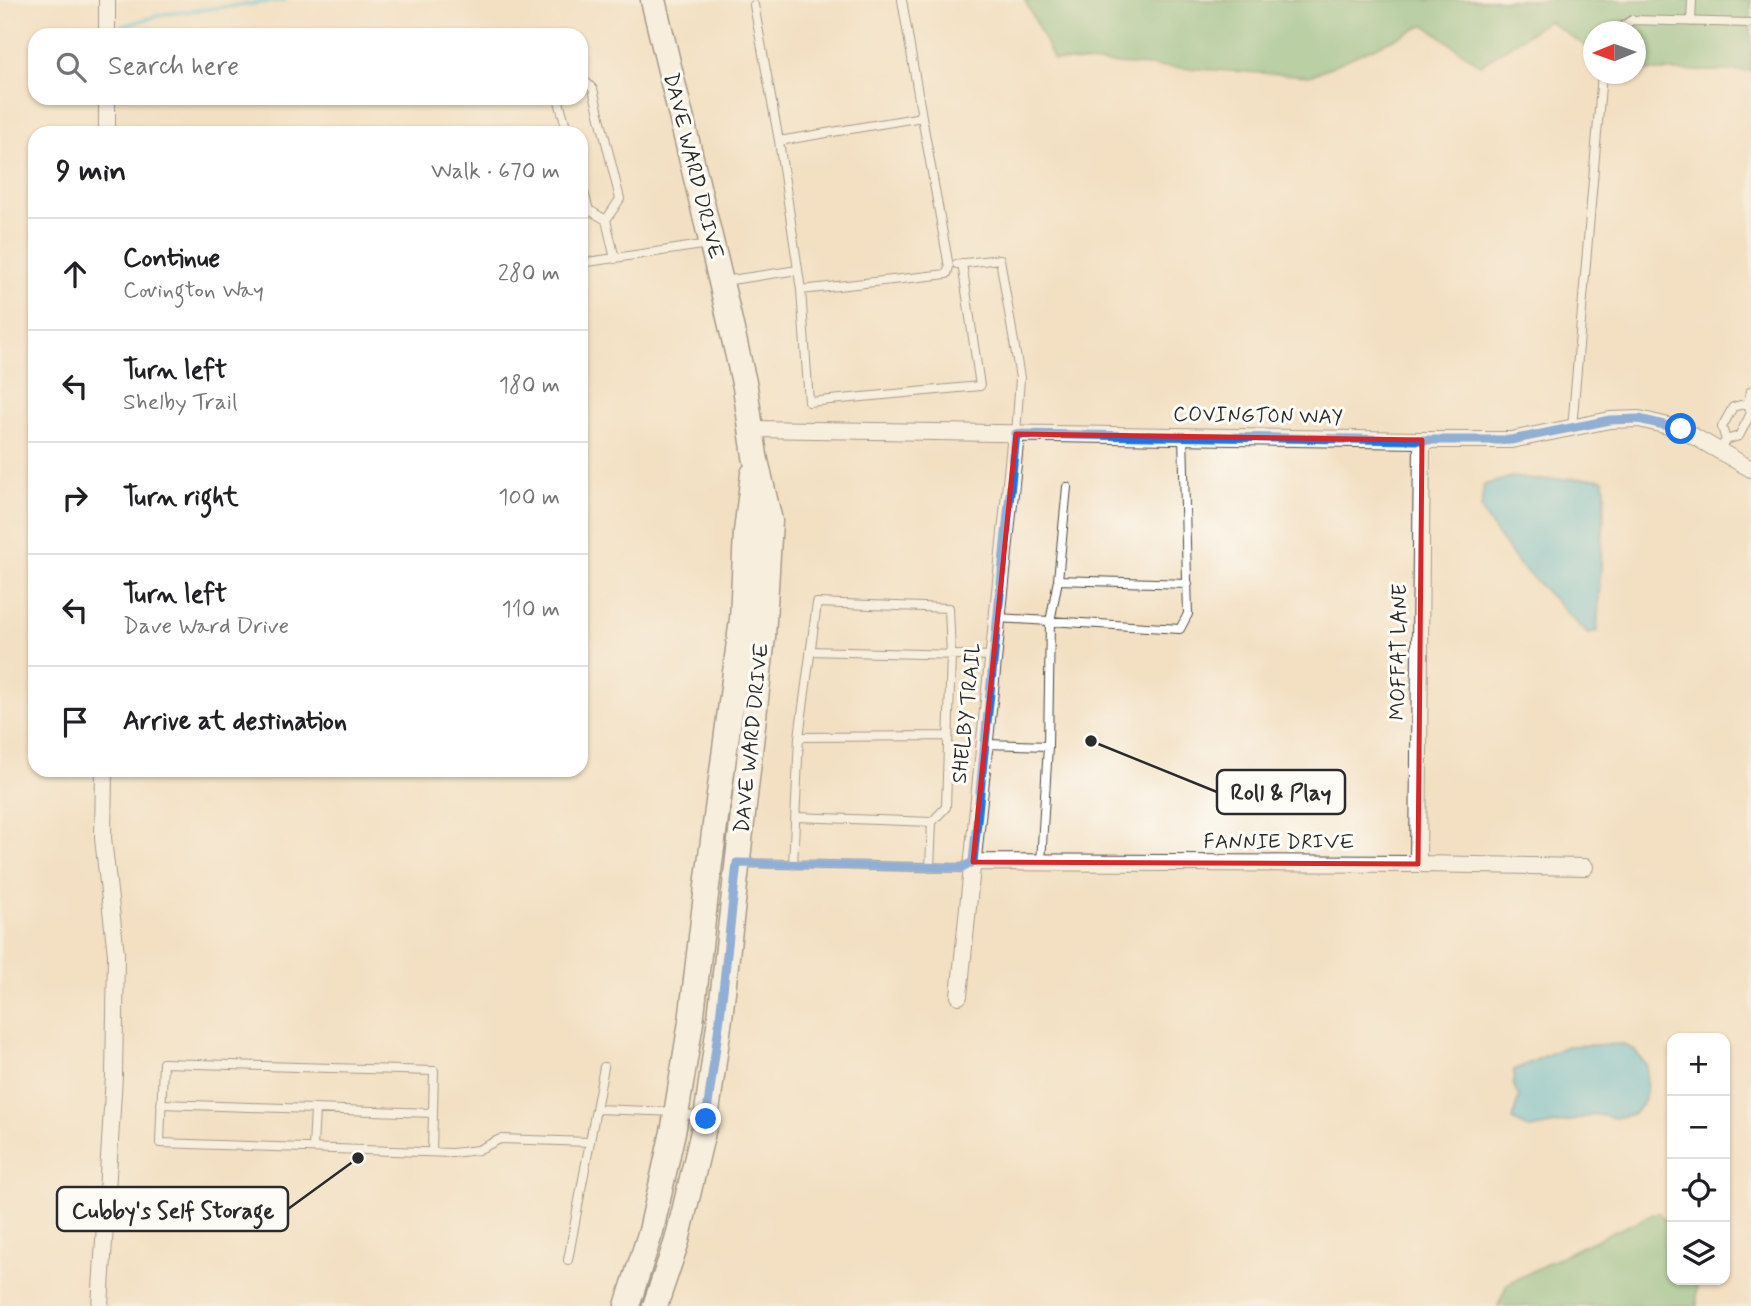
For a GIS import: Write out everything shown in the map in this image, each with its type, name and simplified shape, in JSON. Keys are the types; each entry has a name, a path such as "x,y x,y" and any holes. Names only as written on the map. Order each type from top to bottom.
{"main road":[{"name":"DAVE WARD DRIVE","path":"653,0 722,282 770,521 764,637 706,1119 677,1241 655,1306"},
{"name":"DAVE WARD DRIVE","path":"627,1306 650,1231 677,1112 691,1022 742,619 746,533 755,456"}],"street":[{"path":"107,0 107,28"},
{"path":"107,105 107,126"},
{"name":"COVINGTON WAY","path":"751,429 1511,440 1610,420 1639,419 1681,429 1723,445 1751,469"},
{"name":"SHELBY TRAIL","path":"959,996 1016,434"},
{"name":"MOFFAT LANE","path":"1418,864 1422,440"},
{"path":"100,1306 114,1076 116,954 103,838 104,777"},
{"name":"FANNIE DRIVE","path":"973,862 1584,867"}],"lane":[{"path":"802,290 947,274 948,265 902,0"},
{"path":"1692,0 1692,22"},
{"path":"754,5 802,290 809,402 980,386 962,263"},
{"path":"1630,21 1751,23"},
{"path":"588,84 593,89 620,199 606,220"},
{"path":"1572,428 1601,84"},
{"path":"560,105 566,126"},
{"path":"779,141 922,117"},
{"path":"588,206 589,210 606,220 615,259"},
{"path":"588,262 712,243"},
{"path":"948,265 1000,258 1020,378 1016,434"},
{"path":"722,282 798,270"},
{"path":"1748,403 1734,407 1722,427 1723,445 1739,436 1751,413 1748,403 1751,391"},
{"path":"998,618 1180,629 1188,614 1184,436"},
{"path":"1041,862 1048,746 1050,622 1058,580 1067,487"},
{"path":"1058,580 1188,584"},
{"path":"793,865 799,737 817,603 948,608 951,655 947,807 932,822 930,868"},
{"path":"810,651 994,656"},
{"path":"799,737 948,736"},
{"path":"986,744 1048,746"},
{"path":"796,817 932,822"},
{"path":"737,863 962,868 973,862"},
{"path":"432,1152 434,1071 163,1063 160,1143 452,1153 478,1150 500,1139 589,1142"},
{"path":"568,1260 604,1067"},
{"path":"161,1104 433,1113"},
{"path":"313,1148 315,1109"},
{"path":"596,1109 677,1112 706,1119"}],"highlighted area":[{"path":"1016,434 1422,440 1418,864 973,862"}],"green space":[{"path":"1025,0 1751,0 1751,71 1646,71 1646,21 1583,21 1583,44 1548,21 1480,65 1425,25 1310,76 1054,60"},
{"path":"1658,1212 1667,1224 1667,1285 1697,1285 1697,1306 1498,1306 1507,1284"}],"water":[{"path":"1512,477 1535,480 1604,480 1597,631 1588,634 1520,565 1481,509 1484,485"},
{"path":"1624,1044 1634,1050 1647,1066 1644,1102 1633,1114 1615,1118 1592,1114 1531,1129 1512,1120 1519,1097 1513,1083 1514,1070 1567,1046"}],"waterway":[{"path":"120,27 164,14 285,0"}],"place":[{"name":"Roll & Play","path":"1091,741"},
{"name":"Cubby's Self Storage","path":"358,1158"}],"route":[{"path":"706,1119 737,863 962,868 973,862 1016,434 1511,440 1610,420 1639,419 1681,429"}]}
